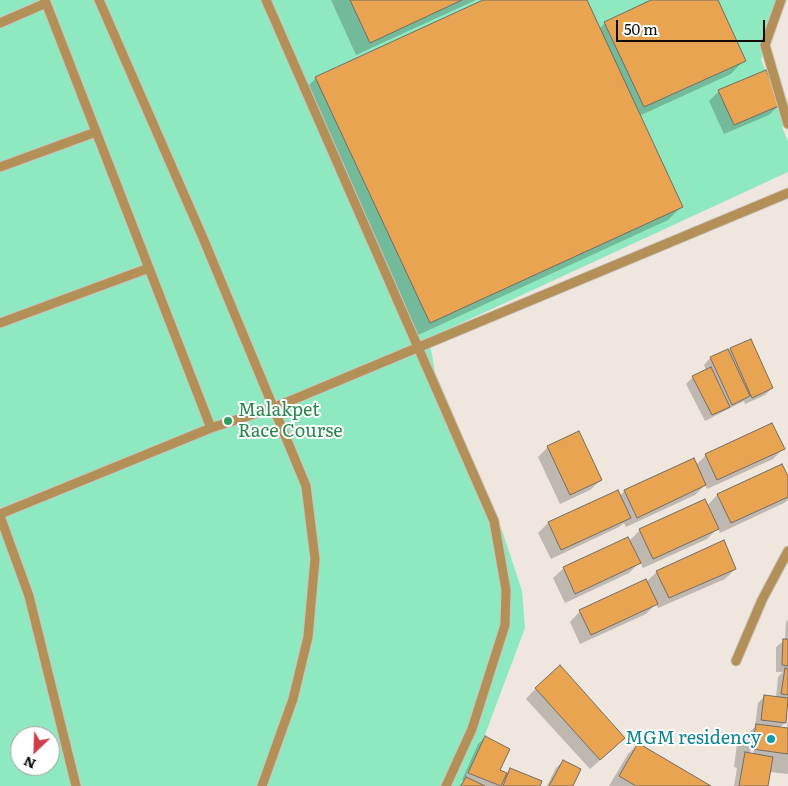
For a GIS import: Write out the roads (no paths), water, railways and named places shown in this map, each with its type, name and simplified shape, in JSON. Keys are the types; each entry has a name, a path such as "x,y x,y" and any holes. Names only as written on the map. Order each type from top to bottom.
{"lane":[{"path":"100,0 203,238 306,486 315,559 308,637 293,699 262,786"},
{"path":"266,0 494,521 506,590 505,625 472,730 446,786"},
{"path":"781,0 765,45 788,124"},
{"path":"0,23 46,2 211,428"},
{"path":"0,167 96,132"},
{"path":"76,786 28,596 0,515 211,428 272,408 788,193"},
{"path":"0,323 149,268"},
{"path":"736,661 762,600 788,551"}],"place":[{"name":"Malakpet Race Course","path":"228,421"},
{"name":"MGM residency","path":"771,739"}]}
